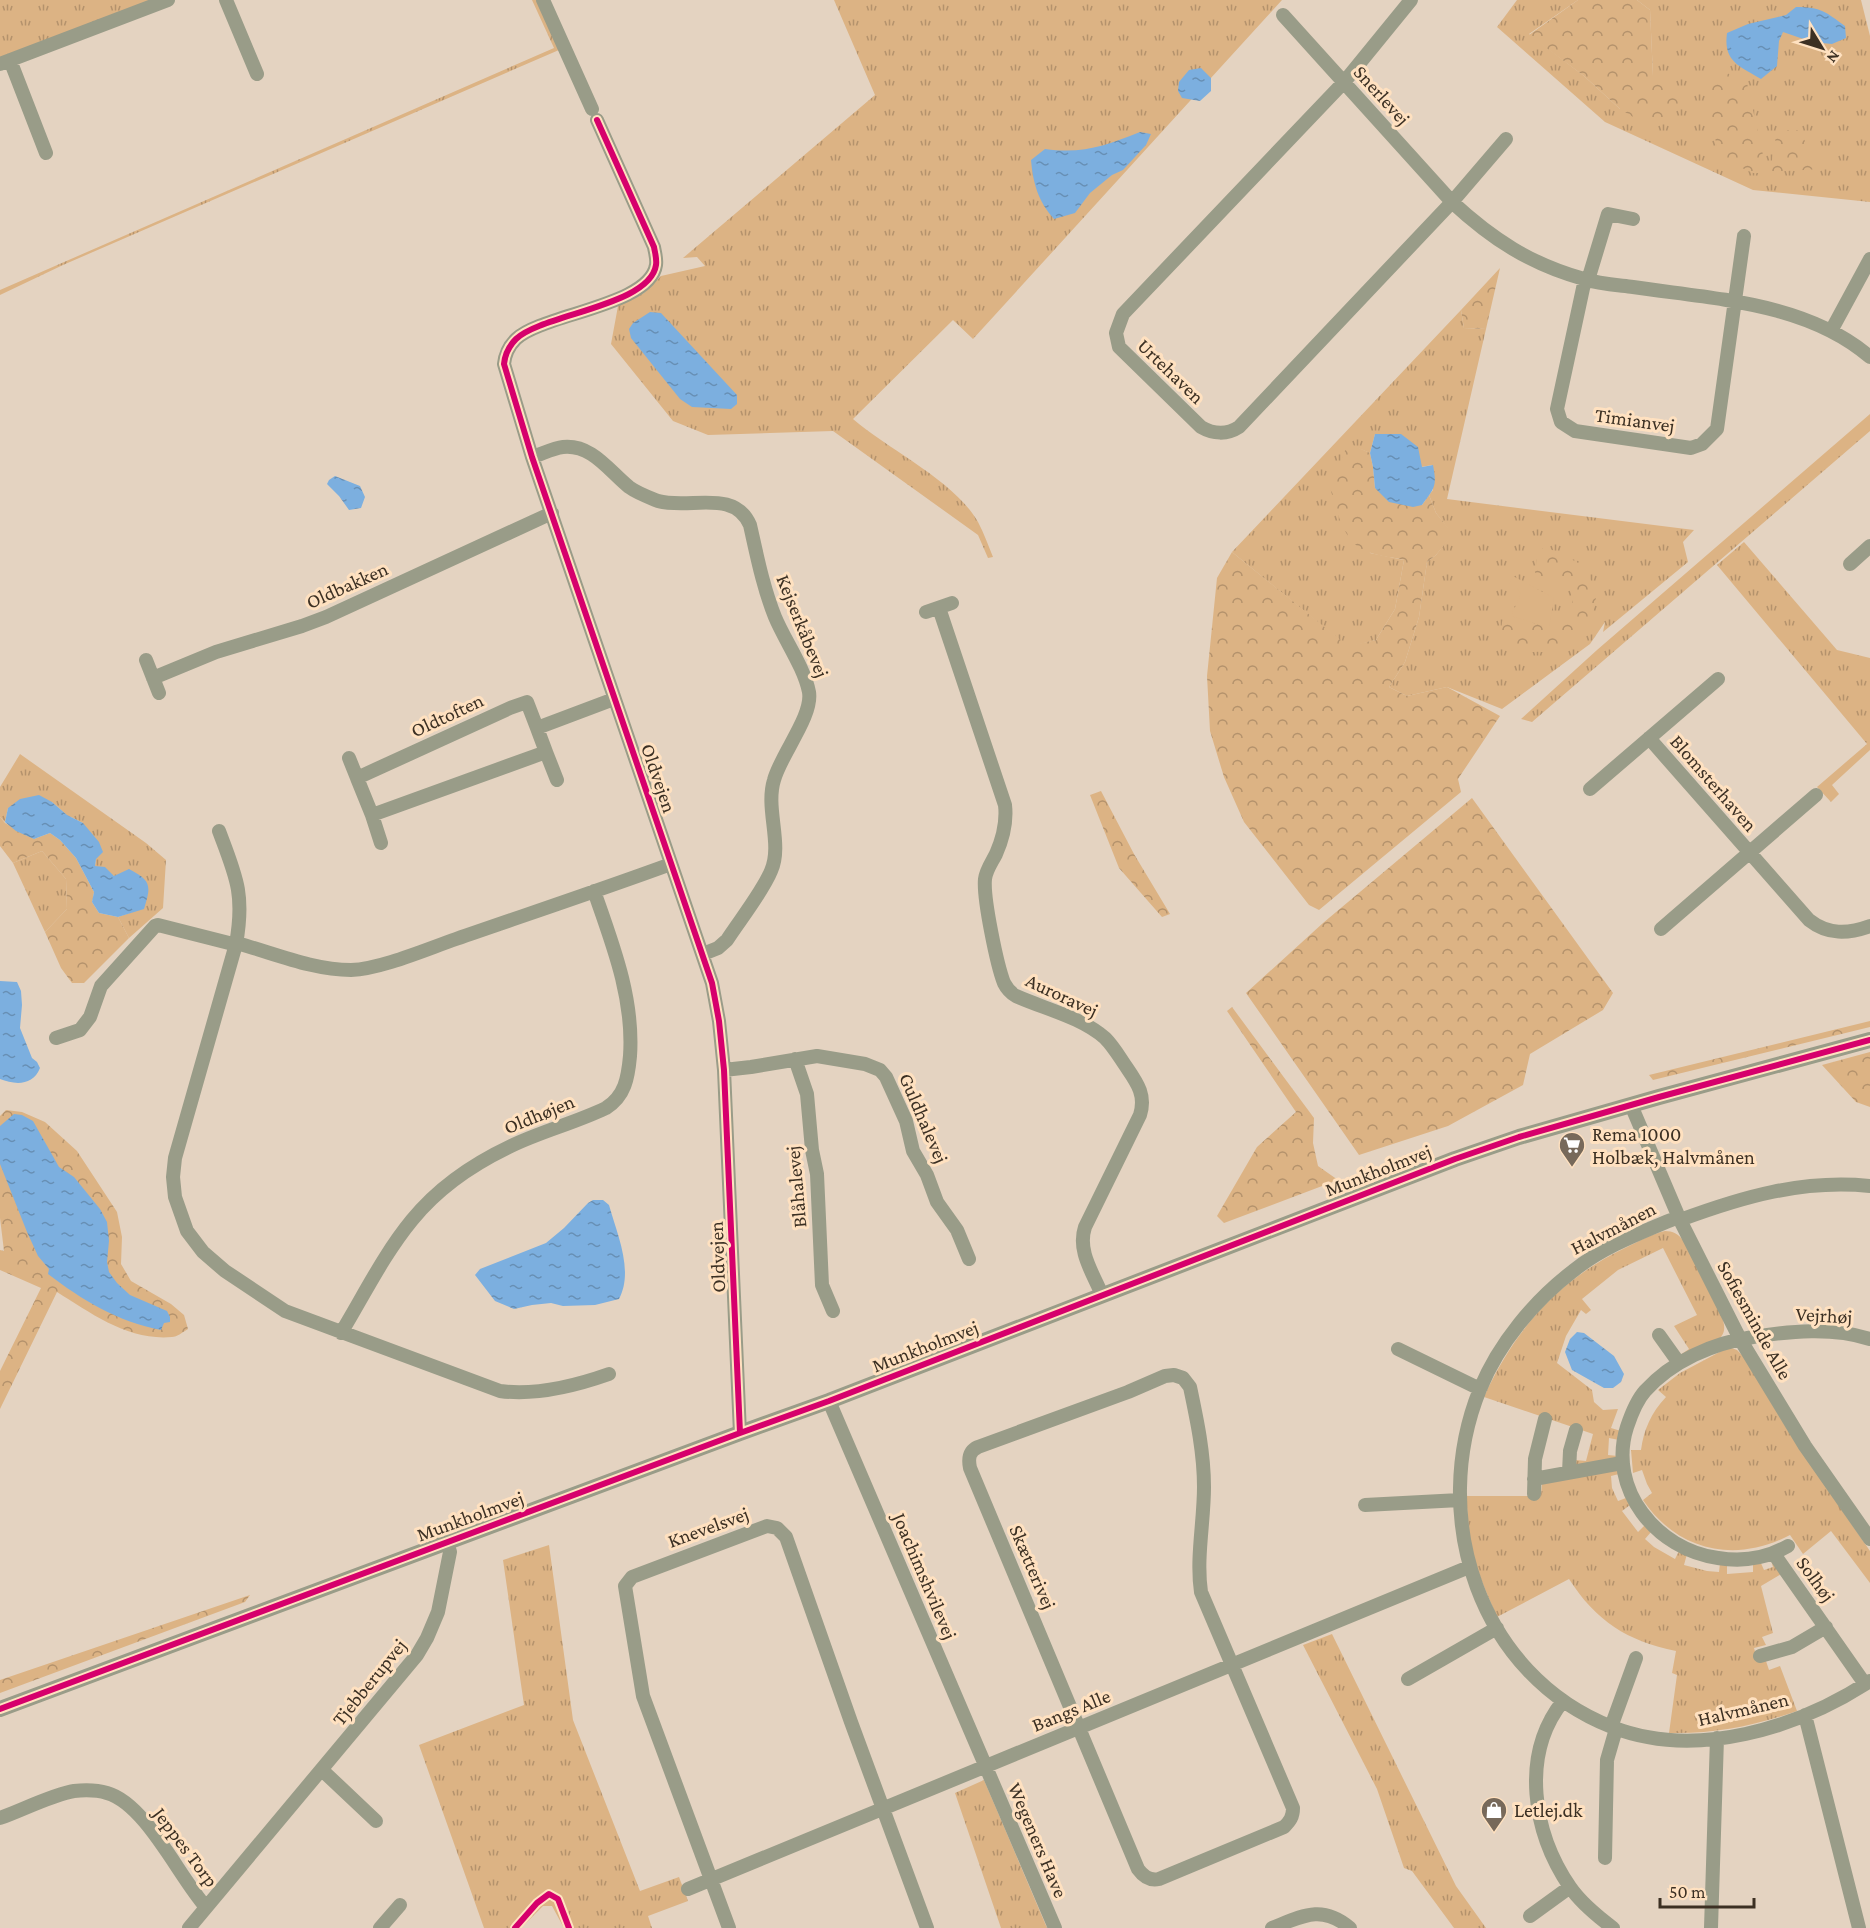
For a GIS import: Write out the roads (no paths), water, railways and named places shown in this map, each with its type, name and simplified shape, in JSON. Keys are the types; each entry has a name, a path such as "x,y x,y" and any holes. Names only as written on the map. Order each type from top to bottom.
{"street":[{"path":"46,153 5,62 168,0"},
{"path":"226,0 257,74"},
{"name":"Oldvejen","path":"543,0 657,257 651,277 643,285 604,304 532,329 516,339 507,350 505,371 532,457 712,983 718,1013 724,1070 740,1432"},
{"path":"1345,81 1411,0"},
{"name":"Snerlevej","path":"1283,15 1452,202 1479,226 1512,250 1542,266 1586,280 1735,302 1789,313 1831,331 1870,357"},
{"name":"Urtehaven","path":"1345,81 1123,314 1116,333 1117,344 1121,350 1201,427 1220,433 1234,431 1452,202"},
{"path":"1452,202 1506,139"},
{"path":"1586,280 1608,214 1633,219"},
{"path":"1735,302 1744,236"},
{"path":"1831,331 1870,259"},
{"name":"Timianvej","path":"1586,280 1557,409 1561,422 1575,431 1691,448 1701,445 1710,438 1718,426 1735,302"},
{"name":"Kejserkåbevej","path":"532,457 563,447 581,450 596,457 631,488 658,501 678,504 720,502 738,508 750,525 763,580 776,620 805,681 809,698 808,709 781,759 771,790 774,842 772,868 727,940 718,948 703,954"},
{"name":"Oldbakken","path":"153,678 216,652 326,617 552,513"},
{"path":"1850,564 1870,546"},
{"name":"Auroravej","path":"939,608 1005,805 1006,819 1002,837 986,874 985,882 986,902 1005,984 1013,994 1097,1032 1114,1049 1138,1084 1143,1096 1137,1122 1085,1227 1082,1238 1082,1248 1102,1294"},
{"path":"146,660 159,693"},
{"name":"Blomsterhaven","path":"1590,789 1718,679"},
{"path":"537,728 614,699"},
{"name":"Oldtoften","path":"357,778 527,702 557,780"},
{"name":"Blomsterhaven","path":"1649,738 1809,920 1815,925 1843,933 1870,926"},
{"path":"372,815 546,752"},
{"path":"349,758 381,843"},
{"name":"Blomsterhaven","path":"1661,929 1815,795"},
{"path":"219,831 236,876 240,915 236,944 175,1158 173,1181 176,1204 187,1231 194,1241 202,1252 225,1271 285,1311 500,1391 512,1393 545,1390 587,1382 609,1374"},
{"path":"56,1038 80,1030 90,1017 101,986 155,926 162,925 229,944 334,969 366,968 419,952 671,864"},
{"name":"Oldhøjen","path":"341,1333 397,1240 422,1209 442,1190 475,1166 510,1146 606,1108 624,1089 630,1049 629,1012 623,978 594,891"},
{"name":"Munkholmvej","path":"0,1709 740,1432 829,1401 1455,1158 1509,1140 1700,1085 1870,1040"},
{"name":"Guldhalevej","path":"724,1070 817,1056 865,1064 880,1070 906,1121 913,1151 927,1174 937,1202 957,1230 970,1259"},
{"name":"Blåhalevej","path":"795,1059 807,1094 812,1150 817,1174 822,1285 833,1311"},
{"name":"Sofiesminde Alle","path":"1631,1106 1679,1219 1740,1339 1805,1446 1870,1539"},
{"name":"Halvmånen","path":"1868,1682 1805,1715 1761,1729 1717,1738 1667,1739 1614,1728 1563,1701 1535,1677 1512,1651 1497,1628 1469,1567 1460,1500 1464,1440 1480,1389 1496,1356 1511,1335 1559,1282 1603,1251 1709,1209 1770,1191 1809,1185 1870,1186"},
{"name":"Vejrhøj","path":"1740,1339 1780,1332 1854,1334 1870,1339"},
{"path":"1659,1335 1679,1363"},
{"name":"Solhøj","path":"1740,1339 1717,1345 1679,1363 1644,1392 1623,1438 1622,1463 1626,1484 1637,1506 1650,1524 1686,1550 1707,1557 1730,1560 1774,1554 1788,1546"},
{"path":"1398,1349 1480,1389"},
{"name":"Skætterivej","path":"1174,1375 1183,1378 1190,1387 1203,1457 1201,1592 1231,1665 1293,1808 1292,1817 1284,1827 1159,1879 1147,1878 1138,1869 970,1468 970,1454 974,1449 1165,1376 1174,1375"},
{"name":"Joachimshvilevej","path":"829,1401 985,1767"},
{"path":"1534,1494 1537,1449 1545,1419"},
{"path":"1569,1472 1570,1451 1576,1430"},
{"path":"1534,1479 1622,1463"},
{"path":"1365,1505 1460,1500"},
{"name":"Knevelsvej","path":"729,1928 643,1696 625,1586 632,1577 767,1526 780,1530 786,1537 927,1928"},
{"name":"Tjebberupvej","path":"189,1928 412,1662 428,1638 438,1612 450,1552 447,1542"},
{"name":"Solhøj","path":"1774,1554 1868,1682"},
{"name":"Bangs Alle","path":"688,1889 1469,1567"},
{"name":"Solhøj","path":"1760,1656 1792,1647 1826,1627"},
{"path":"1407,1679 1497,1628"},
{"path":"1605,1858 1607,1760 1614,1728 1636,1658"},
{"path":"1563,1701 1549,1720 1542,1740 1536,1771 1539,1815 1548,1843 1570,1887 1592,1912 1613,1928"},
{"path":"1805,1715 1859,1928"},
{"path":"1711,1928 1717,1738"},
{"name":"Wegeners Have","path":"985,1767 1055,1928"},
{"path":"322,1770 376,1821"},
{"name":"Jeppes Torp","path":"0,1818 68,1792 108,1793 129,1807 143,1821 206,1907"},
{"path":"1530,1916 1570,1887"},
{"path":"380,1928 400,1905"},
{"path":"1272,1928 1305,1915 1315,1914 1335,1918 1350,1928"}],"water":[{"path":"1796,7 1817,9 1828,14 1845,26 1846,38 1832,44 1812,42 1783,32 1779,41 1777,66 1761,79 1730,57 1726,43 1727,33 1748,24 1786,15"},
{"path":"1201,68 1211,78 1211,91 1200,101 1182,98 1178,91 1179,82 1189,70"},
{"path":"1140,132 1151,134 1146,145 1123,170 1112,175 1090,193 1075,213 1054,219 1037,191 1031,160 1045,149 1083,150"},
{"path":"650,312 661,313 737,395 737,404 731,409 692,407 680,399 631,338 629,329 633,323"},
{"path":"1375,434 1401,434 1418,447 1422,467 1433,465 1434,486 1422,505 1413,507 1389,502 1375,488 1370,453"},
{"path":"335,476 360,486 365,497 361,508 349,510 327,484"},
{"path":"39,795 52,802 67,815 83,823 99,842 103,852 96,859 95,866 105,867 114,876 129,869 146,881 148,895 144,909 118,917 99,913 92,902 94,892 76,858 60,840 50,833 34,839 16,831 5,822 8,808 20,799"},
{"path":"0,981 17,982 21,991 20,1028 32,1058 40,1068 37,1074 28,1081 17,1083 0,1079"},
{"path":"14,1114 22,1115 33,1121 59,1167 74,1177 100,1209 107,1222 109,1272 130,1295 167,1311 170,1322 164,1323 161,1330 115,1316 74,1293 48,1274 49,1269 38,1256 0,1164 0,1126"},
{"path":"593,1200 603,1200 609,1205 620,1240 625,1277 619,1299 595,1305 563,1306 551,1303 514,1309 495,1301 475,1275 480,1269 546,1243"},
{"path":"1577,1332 1584,1333 1614,1356 1624,1374 1621,1382 1613,1388 1604,1388 1572,1370 1565,1352 1570,1339"}],"place":[{"name":"Rema 1000 Holbæk, Halvmånen","path":"1572,1168"},
{"name":"Letlej.dk","path":"1494,1833"}]}
